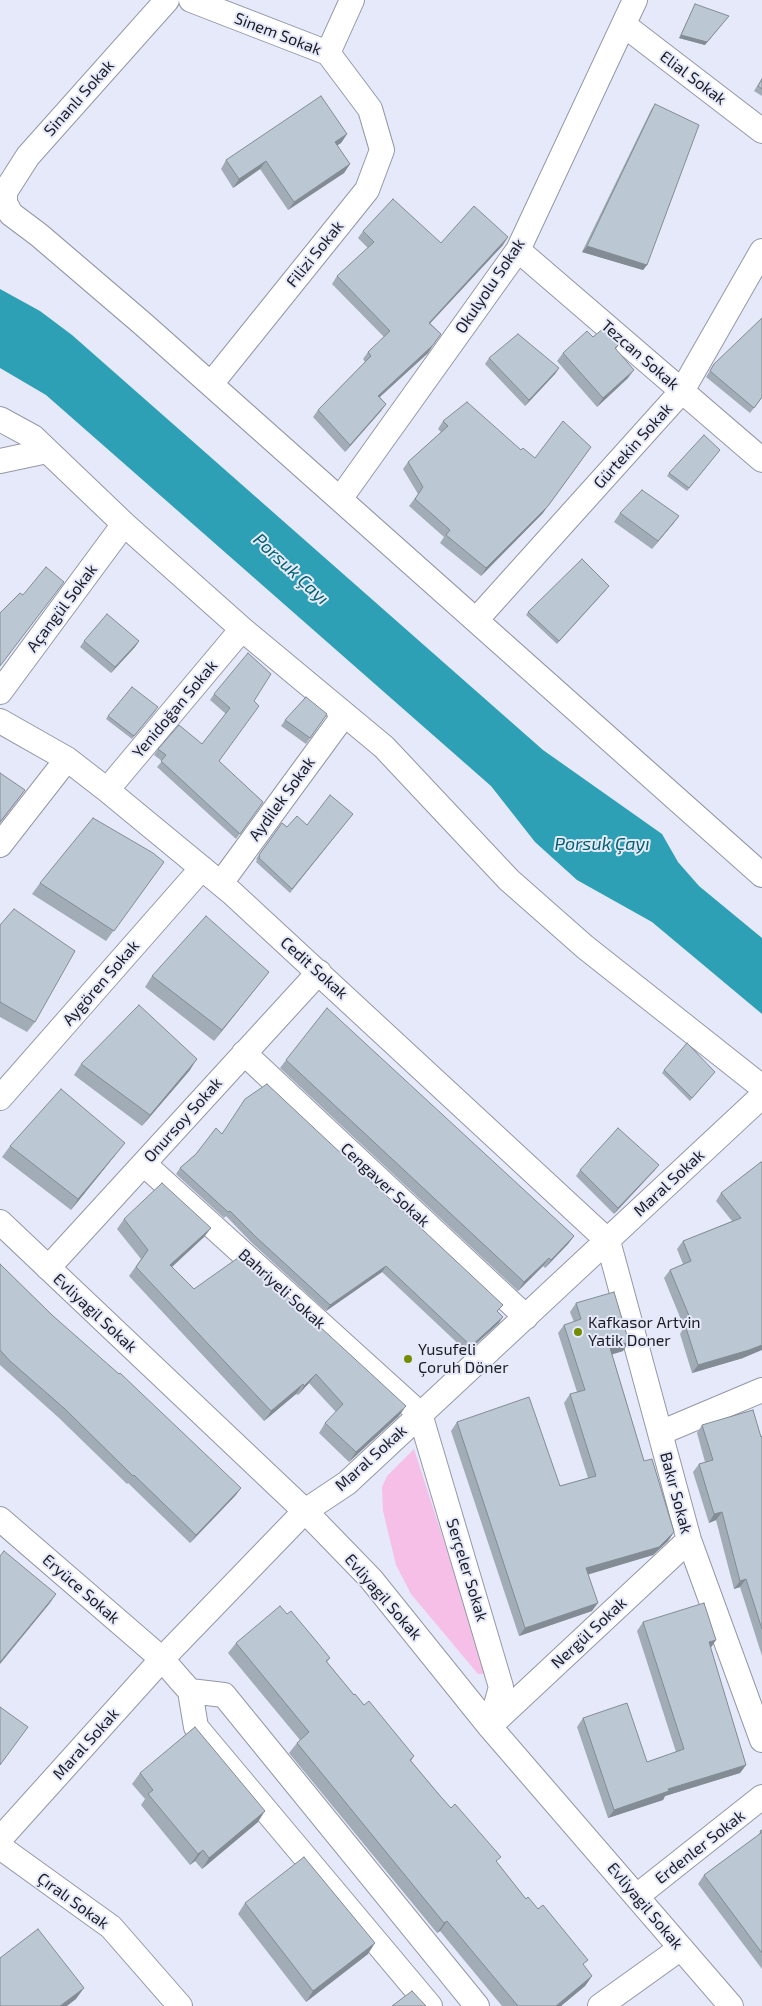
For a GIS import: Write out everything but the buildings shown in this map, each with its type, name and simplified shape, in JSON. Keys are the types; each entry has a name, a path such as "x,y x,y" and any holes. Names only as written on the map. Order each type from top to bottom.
{"street":[{"name":"Sinanlı Sokak","path":"167,0 28,156 4,192 5,203 11,214 39,234 211,384"},
{"name":"Sinem Sokak","path":"191,0 328,53 370,109"},
{"path":"328,53 352,0"},
{"name":"Okulyolu Sokak","path":"340,499 518,250 635,0"},
{"name":"Elial Sokak","path":"624,25 762,131"},
{"name":"Filizi Sokak","path":"211,384 367,190 382,150 370,109"},
{"name":"Tezcan Sokak","path":"518,250 762,460"},
{"name":"Gürtekin Sokak","path":"476,620 682,391 755,282 762,252"},
{"path":"211,384 762,874"},
{"path":"0,418 33,438 124,524 242,629 384,747 509,880 578,941 762,1087"},
{"path":"0,461 47,451"},
{"name":"Açangül Sokak","path":"0,692 124,524"},
{"name":"Yenidoğan Sokak","path":"107,790 242,629"},
{"name":"Aydilek Sokak","path":"220,883 344,715"},
{"name":"Cedit Sokak","path":"0,721 67,759 220,883 319,972 608,1241"},
{"path":"0,845 67,759"},
{"name":"Aygören Sokak","path":"0,1098 202,868"},
{"name":"Onursoy Sokak","path":"48,1268 319,972"},
{"name":"Cengaver Sokak","path":"244,1053 526,1317"},
{"name":"Maral Sokak","path":"0,1839 162,1659 305,1511 347,1483 762,1096"},
{"name":"Bahriyeli Sokak","path":"144,1164 420,1414"},
{"name":"Evliyagil Sokak","path":"0,1222 305,1511 371,1579 490,1727 731,2006"},
{"name":"Bakır Sokak","path":"608,1241 689,1540 762,1740"},
{"path":"660,1433 762,1390"},
{"name":"Serçeler Sokak","path":"420,1414 501,1687 490,1727"},
{"name":"Eryüce Sokak","path":"0,1519 162,1659 190,1691"},
{"name":"Nergül Sokak","path":"490,1727 689,1540"},
{"path":"430,2006 196,1727 190,1691 224,1695 477,2006"},
{"name":"Erdenler Sokak","path":"637,1896 762,1797"},
{"name":"Çıralı Sokak","path":"0,1847 111,1927 180,2006"},
{"path":"600,2006 681,1948"}],"shaded area":[{"path":"414,1449 486,1671 484,1674 478,1674 411,1594 396,1565 383,1511 382,1487 387,1476"}],"water":[{"name":"Porsuk Çayı","path":"0,289 40,311 72,335 543,750 662,834 678,862 699,886 762,938 762,1014 652,922 577,880 535,842 491,786 46,395 0,368"}],"place":[{"name":"Kafkasor Artvin Yatik Doner","path":"578,1332"},
{"name":"Yusufeli Çoruh Döner","path":"408,1359"}]}
